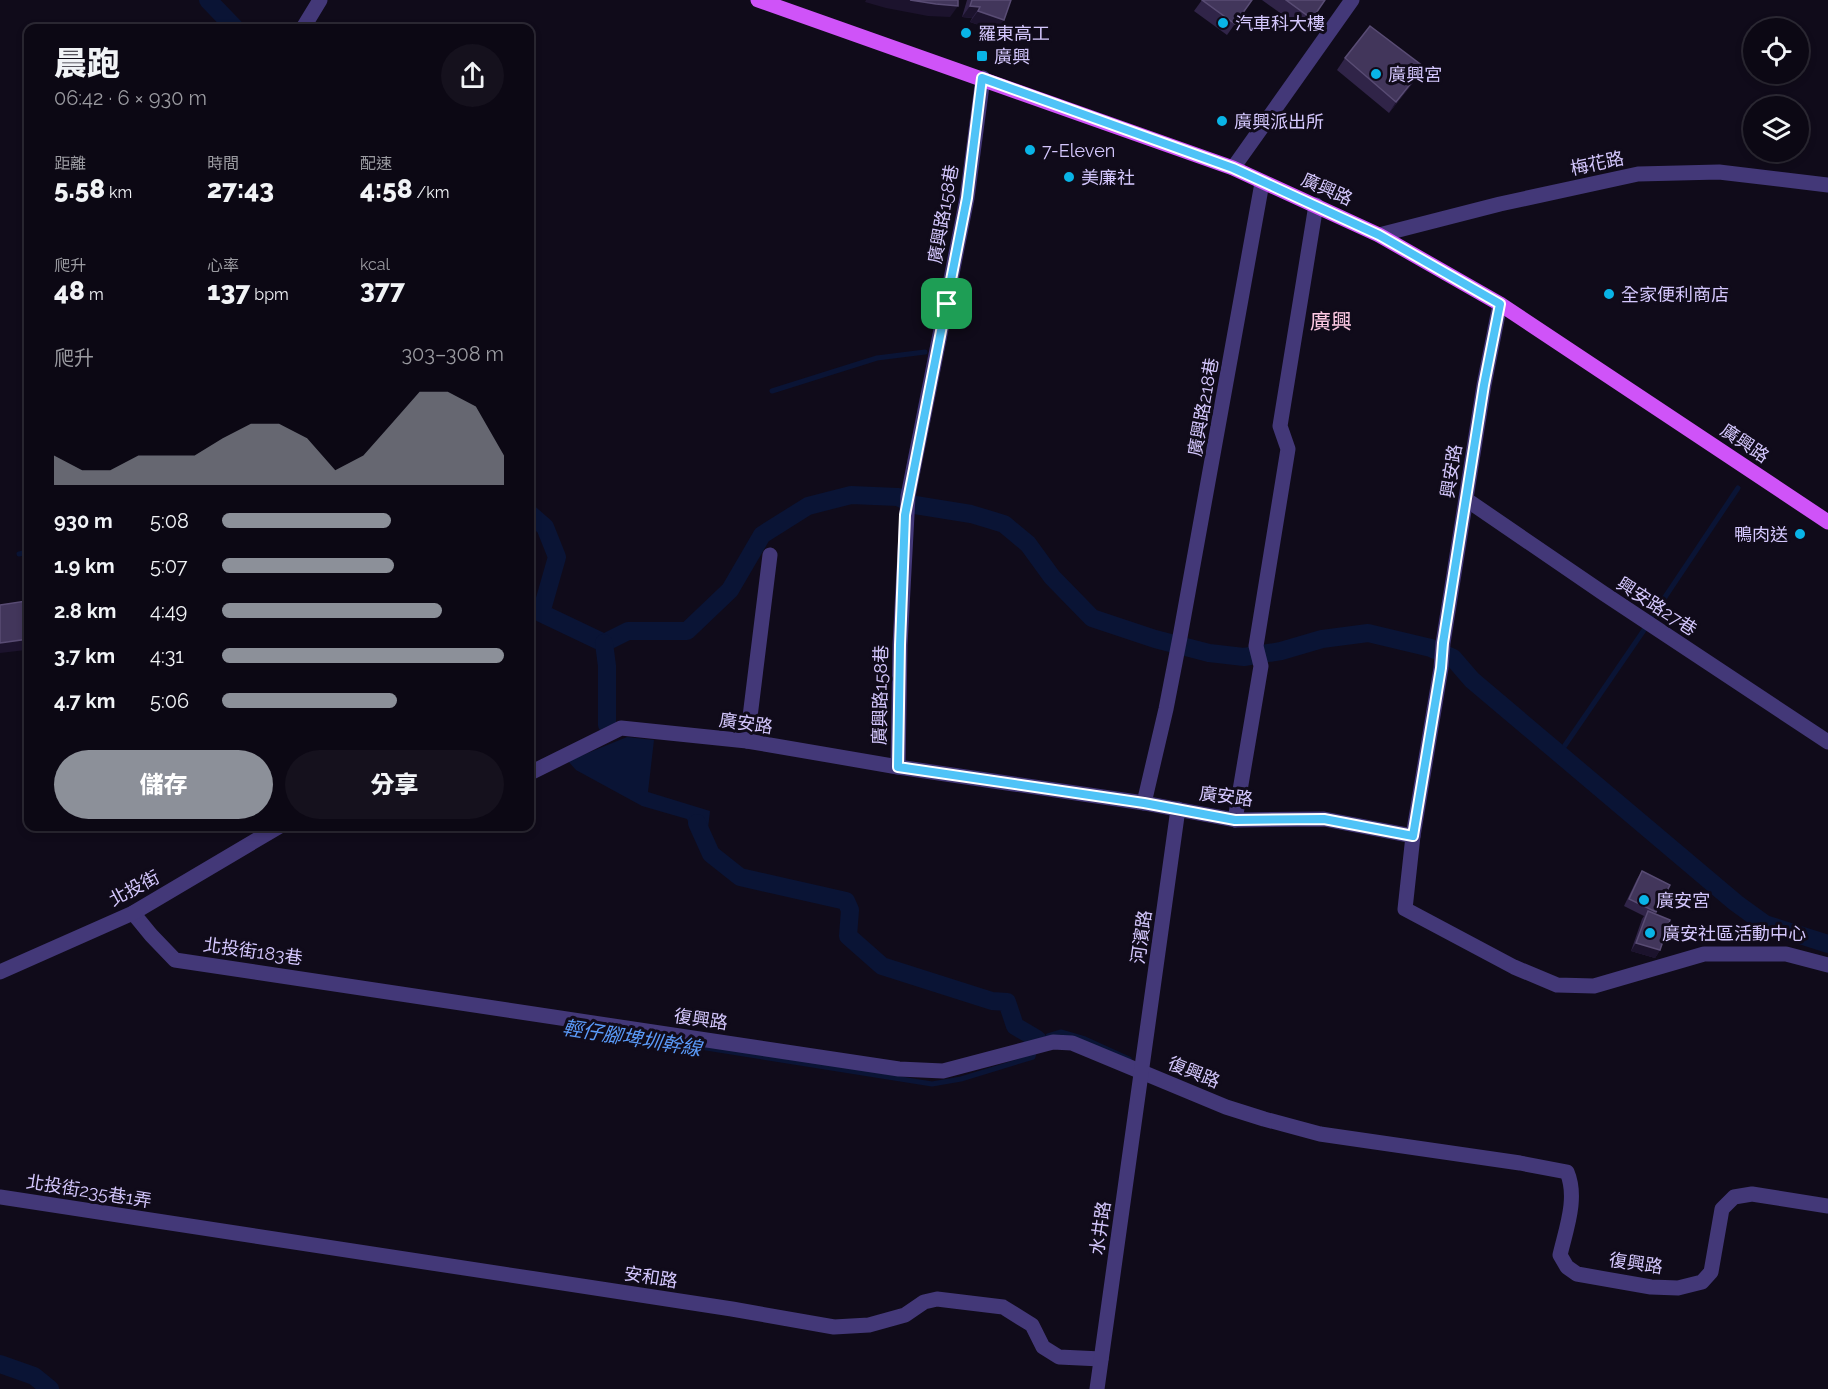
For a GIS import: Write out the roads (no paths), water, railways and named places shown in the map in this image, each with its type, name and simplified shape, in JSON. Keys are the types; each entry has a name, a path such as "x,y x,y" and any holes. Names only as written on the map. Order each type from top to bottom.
{"main road":[{"name":"廣興路","path":"758,0 1233,168 1379,235 1500,304 1828,522"}],"street":[{"path":"305,24 320,0"},
{"path":"1233,168 1352,0"},
{"name":"廣興路158巷","path":"898,767 905,515 967,198 982,78"},
{"name":"梅花路","path":"1379,235 1500,204 1638,174 1719,172 1828,185"},
{"name":"廣興路218巷","path":"1144,803 1180,637 1262,183"},
{"path":"1235,820 1261,666 1256,646 1288,448 1280,426 1316,205"},
{"name":"興安路","path":"1413,836 1484,385 1500,304"},
{"name":"興安路27巷","path":"1467,500 1828,742"},
{"path":"747,741 770,555"},
{"name":"廣安路","path":"534,771 621,728 747,741 898,767 1144,803 1235,820 1324,819 1413,836"},
{"name":"河濱路","path":"1141,1072 1178,809"},
{"name":"北投街","path":"0,972 133,913 271,831"},
{"path":"1413,836 1405,909 1514,967 1557,985 1594,986 1704,954 1786,954 1828,965"},
{"name":"北投街183巷","path":"133,913 175,960 388,991"},
{"name":"復興路","path":"388,991 899,1069 943,1071 1053,1042 1072,1043 1226,1107 1320,1134 1520,1162 1567,1172 1570,1178 1571,1207 1560,1255 1567,1267 1577,1274 1651,1287 1678,1288 1702,1282 1711,1272 1722,1209 1734,1197 1752,1194 1828,1206"},
{"name":"水井路","path":"1097,1389 1141,1072"},
{"name":"北投街235巷1弄","path":"0,1197 172,1223"},
{"name":"安和路","path":"172,1223 732,1309 834,1327 869,1325 905,1315 924,1302 937,1299 1003,1307 1032,1325 1044,1347 1059,1358 1101,1359"}],"water":[{"path":"627,737 654,740 648,792 710,811 705,855 687,819 642,806 576,770 568,761"}],"waterway":[{"path":"208,0 231,24"},
{"path":"772,391 877,358 925,352"},
{"path":"1653,615 1738,488"},
{"path":"604,643 628,631 687,631 730,590 762,535 808,506 851,495 898,497 915,505 971,514 1004,524 1028,544 1052,577 1092,618 1155,639 1209,653 1244,657 1281,651 1322,639 1368,633 1431,648 1453,658 1472,680 1736,903 1765,924 1828,944"},
{"path":"534,517 545,527 557,557 541,613 604,643"},
{"path":"19,554 24,553"},
{"path":"1559,754 1644,630"},
{"path":"604,643 607,666 607,725"},
{"path":"697,823 711,854 740,877 846,901 850,910 848,936 882,966 992,1001 1007,1002 1015,1026 1037,1039"},
{"name":"輕仔腳埤圳幹線","path":"606,1032 932,1084 961,1079 1033,1057 1035,1049"},
{"path":"1048,1036 1061,1032 1085,1039 1129,1059"},
{"path":"0,1364 34,1376 50,1389"}],"place":[{"name":"汽車科大樓","path":"1223,23"},
{"name":"羅東高工","path":"966,33"},
{"name":"廣興","path":"982,56"},
{"name":"廣興宮","path":"1376,74"},
{"name":"廣興派出所","path":"1222,121"},
{"name":"7-Eleven","path":"1030,150"},
{"name":"美廉社","path":"1069,177"},
{"name":"全家便利商店","path":"1609,294"},
{"name":"鴨肉送","path":"1800,534"},
{"name":"廣安宮","path":"1644,900"},
{"name":"廣安社區活動中心","path":"1650,933"}],"district":[{"name":"廣興","path":"1331,321"}]}
